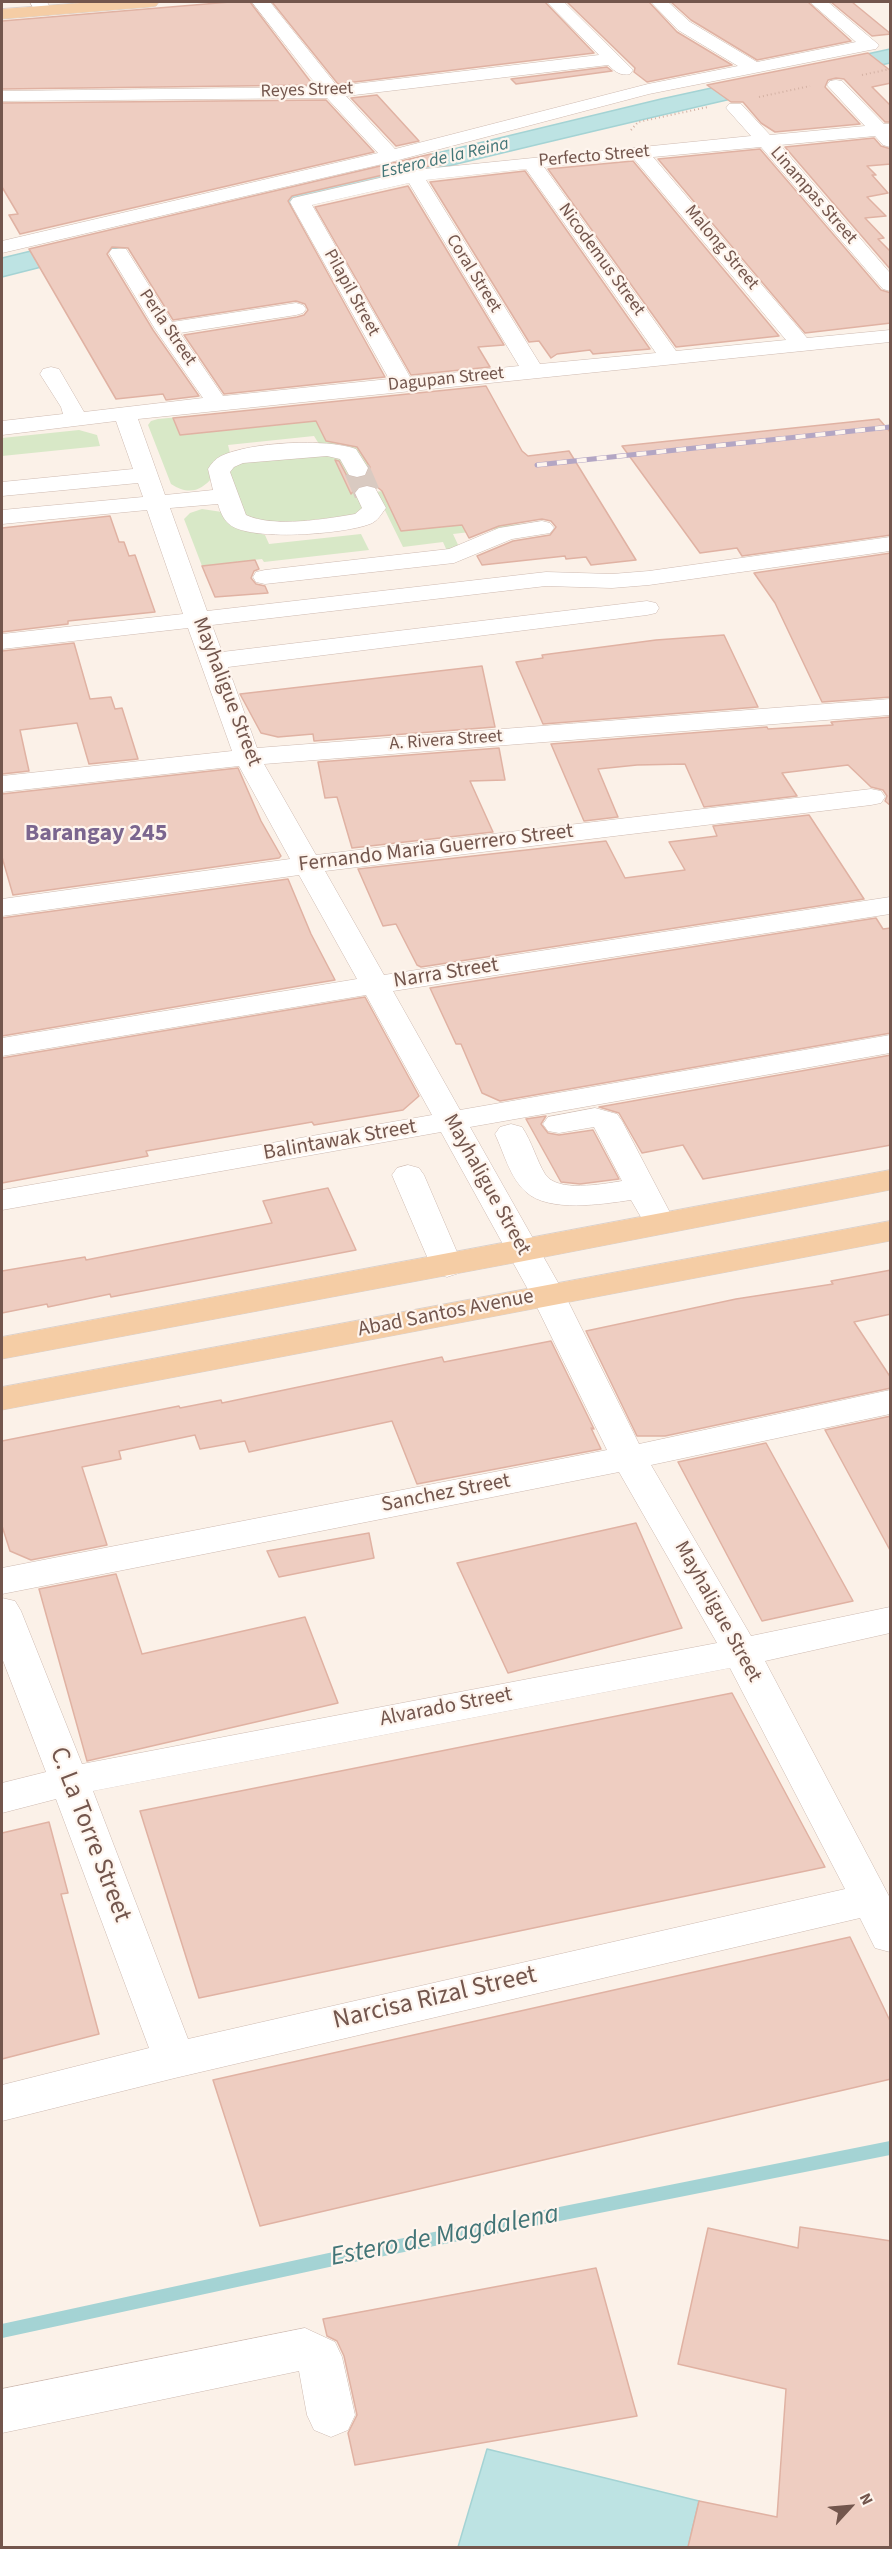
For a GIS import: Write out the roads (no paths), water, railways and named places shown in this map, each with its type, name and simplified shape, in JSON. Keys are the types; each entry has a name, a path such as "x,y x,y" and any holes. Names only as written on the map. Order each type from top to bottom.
{"main road":[{"path":"2,15 41,6 150,2"},
{"path":"2,1348 447,1266 891,1180"},
{"name":"Abad Santos Avenue","path":"2,1399 891,1231"}],"street":[{"path":"261,2 332,92 391,156"},
{"path":"555,2 611,59 648,89"},
{"path":"659,2 684,26 754,68"},
{"path":"2,247 391,156 648,89 870,43 818,2"},
{"name":"Reyes Street","path":"2,96 332,92 611,59"},
{"path":"836,85 887,133"},
{"name":"Linampas Street","path":"735,108 891,285"},
{"name":"Perfecto Street","path":"300,202 414,177 531,163 887,133"},
{"name":"Malong Street","path":"639,153 802,345"},
{"name":"Nicodemus Street","path":"531,163 670,358"},
{"name":"Coral Street","path":"414,177 533,371"},
{"name":"Pilapil Street","path":"300,202 403,384"},
{"name":"Perla Street","path":"119,253 166,330 217,403"},
{"path":"166,330 296,309"},
{"name":"Dagupan Street","path":"2,428 217,403 891,336"},
{"path":"51,374 72,407 75,420"},
{"name":"Mayhaligue Street","path":"125,415 247,757 524,1251 629,1458 741,1652 891,1936"},
{"path":"357,470 350,455 332,449 238,457 226,462 219,469 235,517 243,524 258,528 275,529 363,519 374,508 368,493"},
{"path":"6,482 146,475"},
{"path":"2,517 228,496"},
{"path":"363,519 375,529 391,563"},
{"path":"265,577 454,556 507,533 542,528"},
{"path":"2,642 546,579 649,578 891,544"},
{"path":"213,661 647,608"},
{"name":"A. Rivera Street","path":"2,784 247,757 891,707"},
{"name":"Fernando Maria Guerrero Street","path":"2,908 307,865 871,797"},
{"name":"Narra Street","path":"2,1047 375,985 891,905"},
{"name":"Balintawak Street","path":"2,1200 458,1133 891,1044"},
{"path":"458,1133 511,1134 595,1118 602,1119 606,1121 660,1224"},
{"path":"511,1134 537,1184 546,1190 579,1195 641,1188"},
{"path":"408,1175 447,1266"},
{"name":"Sanchez Street","path":"2,1581 629,1458 891,1402"},
{"name":"C. La Torre Street","path":"2,1611 174,2060"},
{"name":"Alvarado Street","path":"2,1797 69,1781 741,1652 882,1629"},
{"name":"Narcisa Rizal Street","path":"2,2103 174,2060 870,1899"},
{"path":"2,2411 305,2349 319,2357 331,2415"}],"water":[{"name":"Estero de la Reina","path":"890,49 890,63 445,167 2,277 2,258 661,99"},
{"path":"487,2449 699,2501 688,2547 458,2547"}],"waterway":[{"name":"Estero de Magdalena","path":"2,2331 329,2260 890,2148"}],"tunnel":[{"path":"357,470 367,493"}],"railway":[{"path":"537,465 890,427"}],"district":[{"name":"Barangay 245","path":"96,835"}]}
